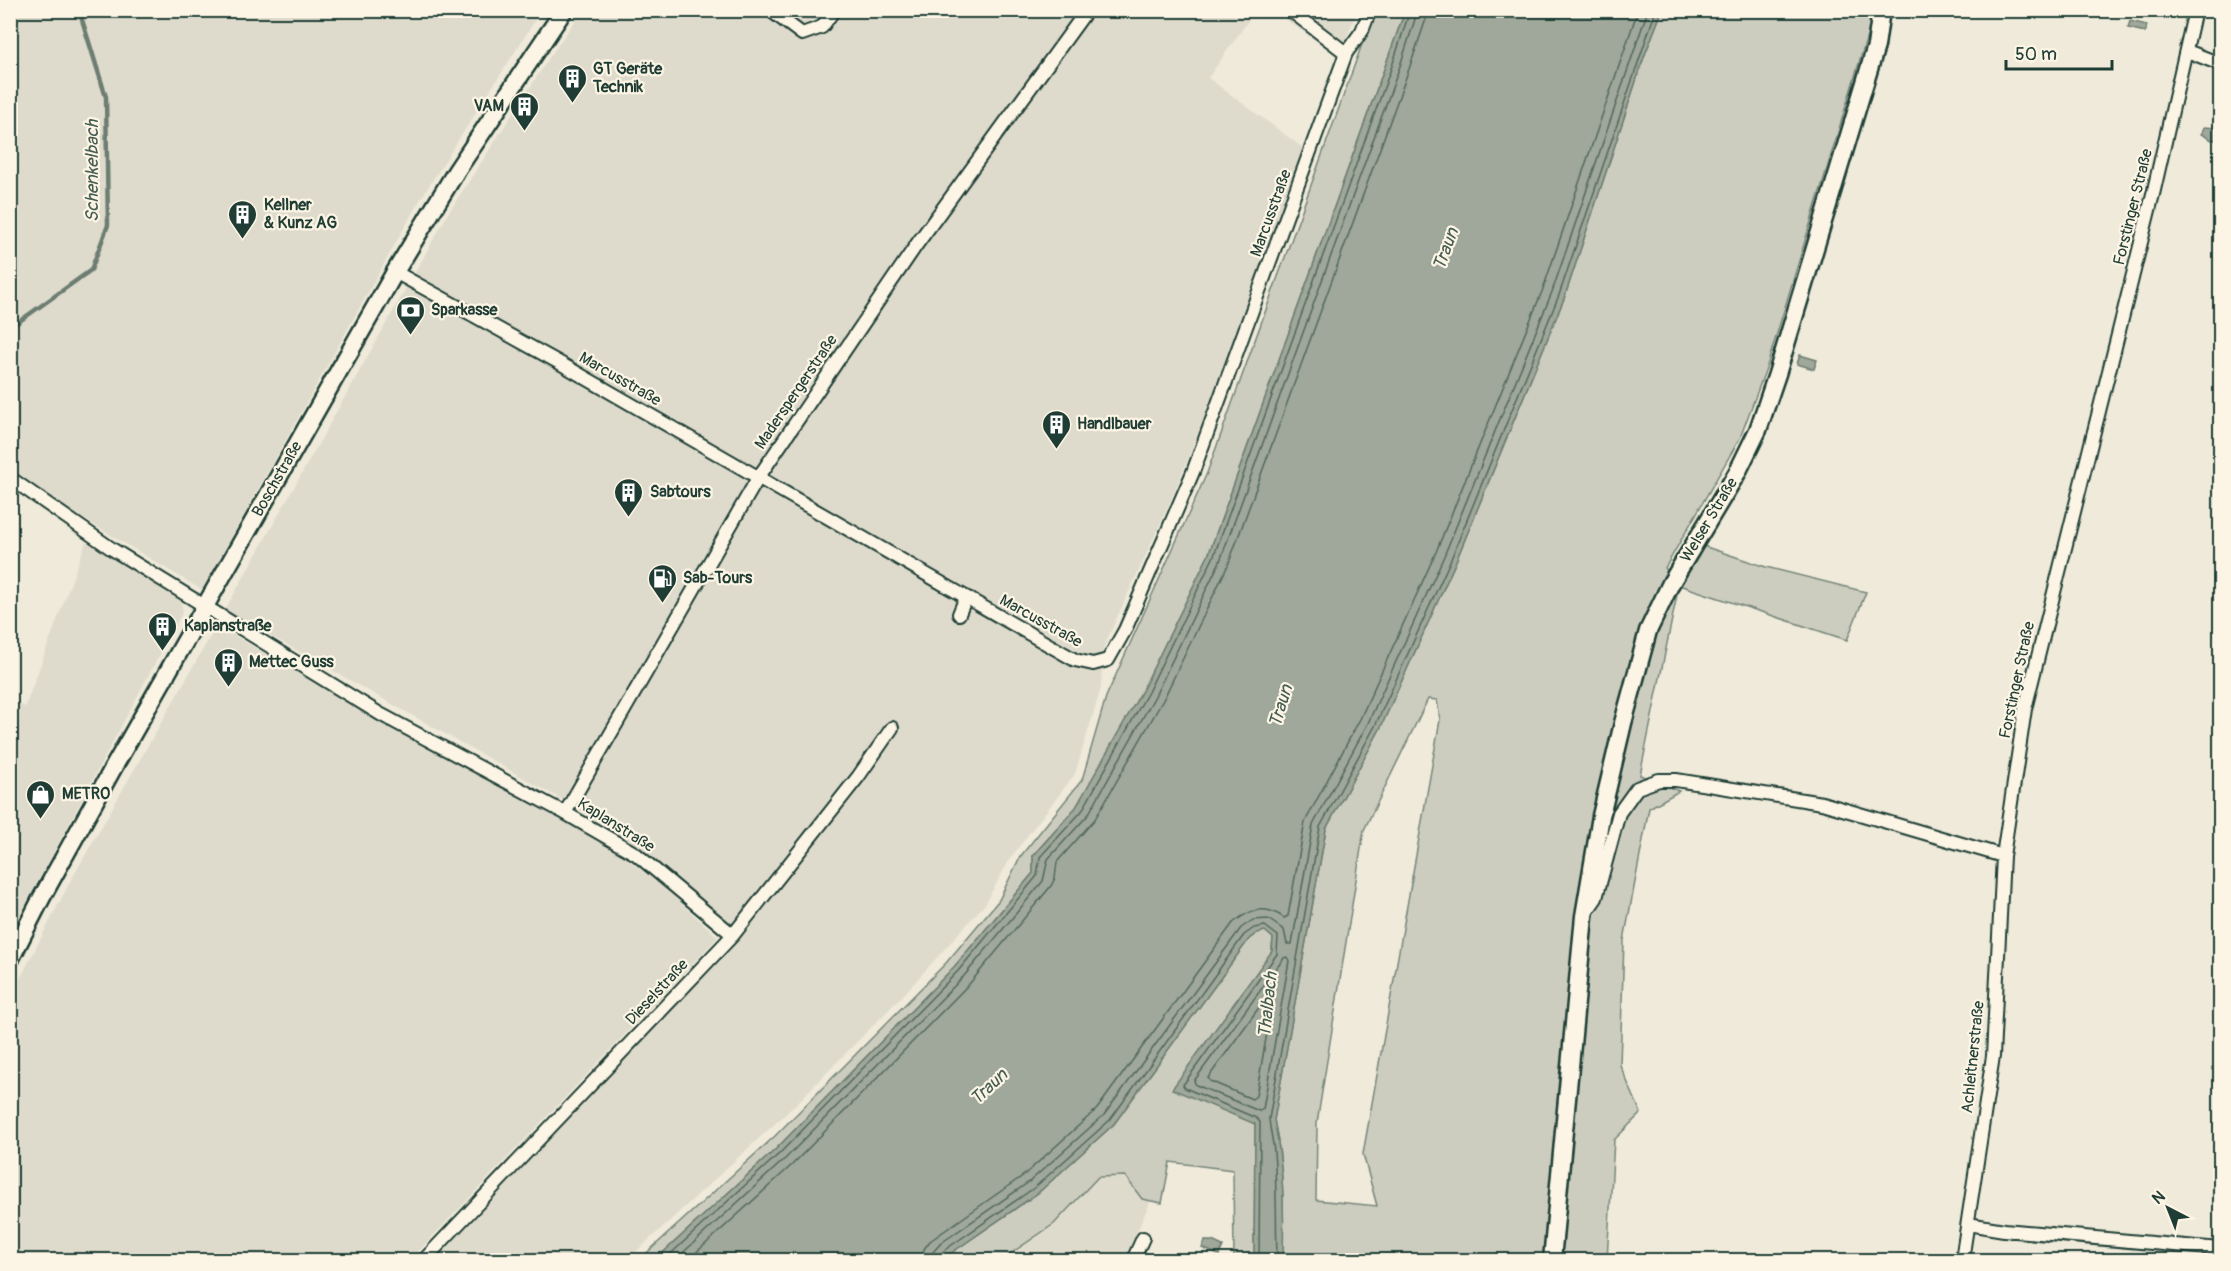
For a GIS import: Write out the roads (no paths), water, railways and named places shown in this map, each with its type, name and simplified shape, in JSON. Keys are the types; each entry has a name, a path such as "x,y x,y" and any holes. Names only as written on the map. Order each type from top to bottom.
{"main road":[{"name":"Boschstraße","path":"10,960 42,897 395,272 457,170 564,10"},
{"name":"Welser Straße","path":"1551,1260 1584,916 1601,816 1648,631 1671,583 1737,473 1758,430 1876,46 1881,10"}],"street":[{"path":"770,10 802,34 822,27 834,10"},
{"name":"Maderspergerstraße","path":"565,813 758,478 917,244 1087,10"},
{"path":"1290,10 1346,53 1362,31 1370,10"},
{"name":"Forstinger Straße","path":"2003,856 2025,709 2187,51 2195,10"},
{"path":"2187,51 2220,64"},
{"name":"Marcusstraße","path":"395,272 558,362 1075,660 1093,664 1108,660 1125,630 1193,471 1346,53"},
{"name":"Kaplanstraße","path":"10,478 112,549 380,714 565,813 636,854 733,935"},
{"path":"959,614 966,597"},
{"name":"Dieselstraße","path":"424,1260 733,935 858,777 892,728"},
{"path":"1584,916 1596,898 1619,813 1637,788 1659,780 1676,780 1822,802 2003,856"},
{"name":"Achleitnerstraße","path":"1962,1260 1993,1056 2003,856"},
{"path":"1968,1224 2004,1230 2220,1250"},
{"path":"1133,1260 1143,1238"}],"water":[{"path":"1405,11 1662,11 1644,57 1565,296 1456,561 1380,729 1326,829 1274,1120 1282,1172 1283,1260 1254,1260 1255,1124 1172,1089 1272,951 1273,938 1265,931 1249,939 1114,1124 1038,1193 941,1260 655,1260 776,1149 954,967 1033,873 1033,856 1076,807 1143,689 1208,556"},
{"path":"2130,21 2147,25 2145,32 2128,28"},
{"path":"2220,121 2220,140 2212,140 2201,134 2204,127 2217,128"},
{"path":"1800,355 1817,360 1814,369 1797,364"},
{"path":"1205,1241 1212,1241 1223,1246 1219,1255 1202,1248"}],"waterway":[{"name":"Schenkelbach","path":"10,328 91,270 108,225 106,97 79,10"}],"place":[{"name":"GT Geräte Technik","path":"572,104"},
{"name":"VAM","path":"525,132"},
{"name":"Kellner & Kunz AG","path":"243,240"},
{"name":"Sparkasse","path":"410,336"},
{"name":"Handlbauer","path":"1056,450"},
{"name":"Sabtours","path":"629,518"},
{"name":"Sab-Tours","path":"662,604"},
{"name":"Kaplanstraße","path":"163,652"},
{"name":"Mettec Guss","path":"228,688"},
{"name":"METRO","path":"41,820"}],"water label":[{"name":"Traun","path":"1446,249"},
{"name":"Traun","path":"1281,706"},
{"name":"Thalbach","path":"1268,1005"},
{"name":"Traun","path":"989,1087"}]}
